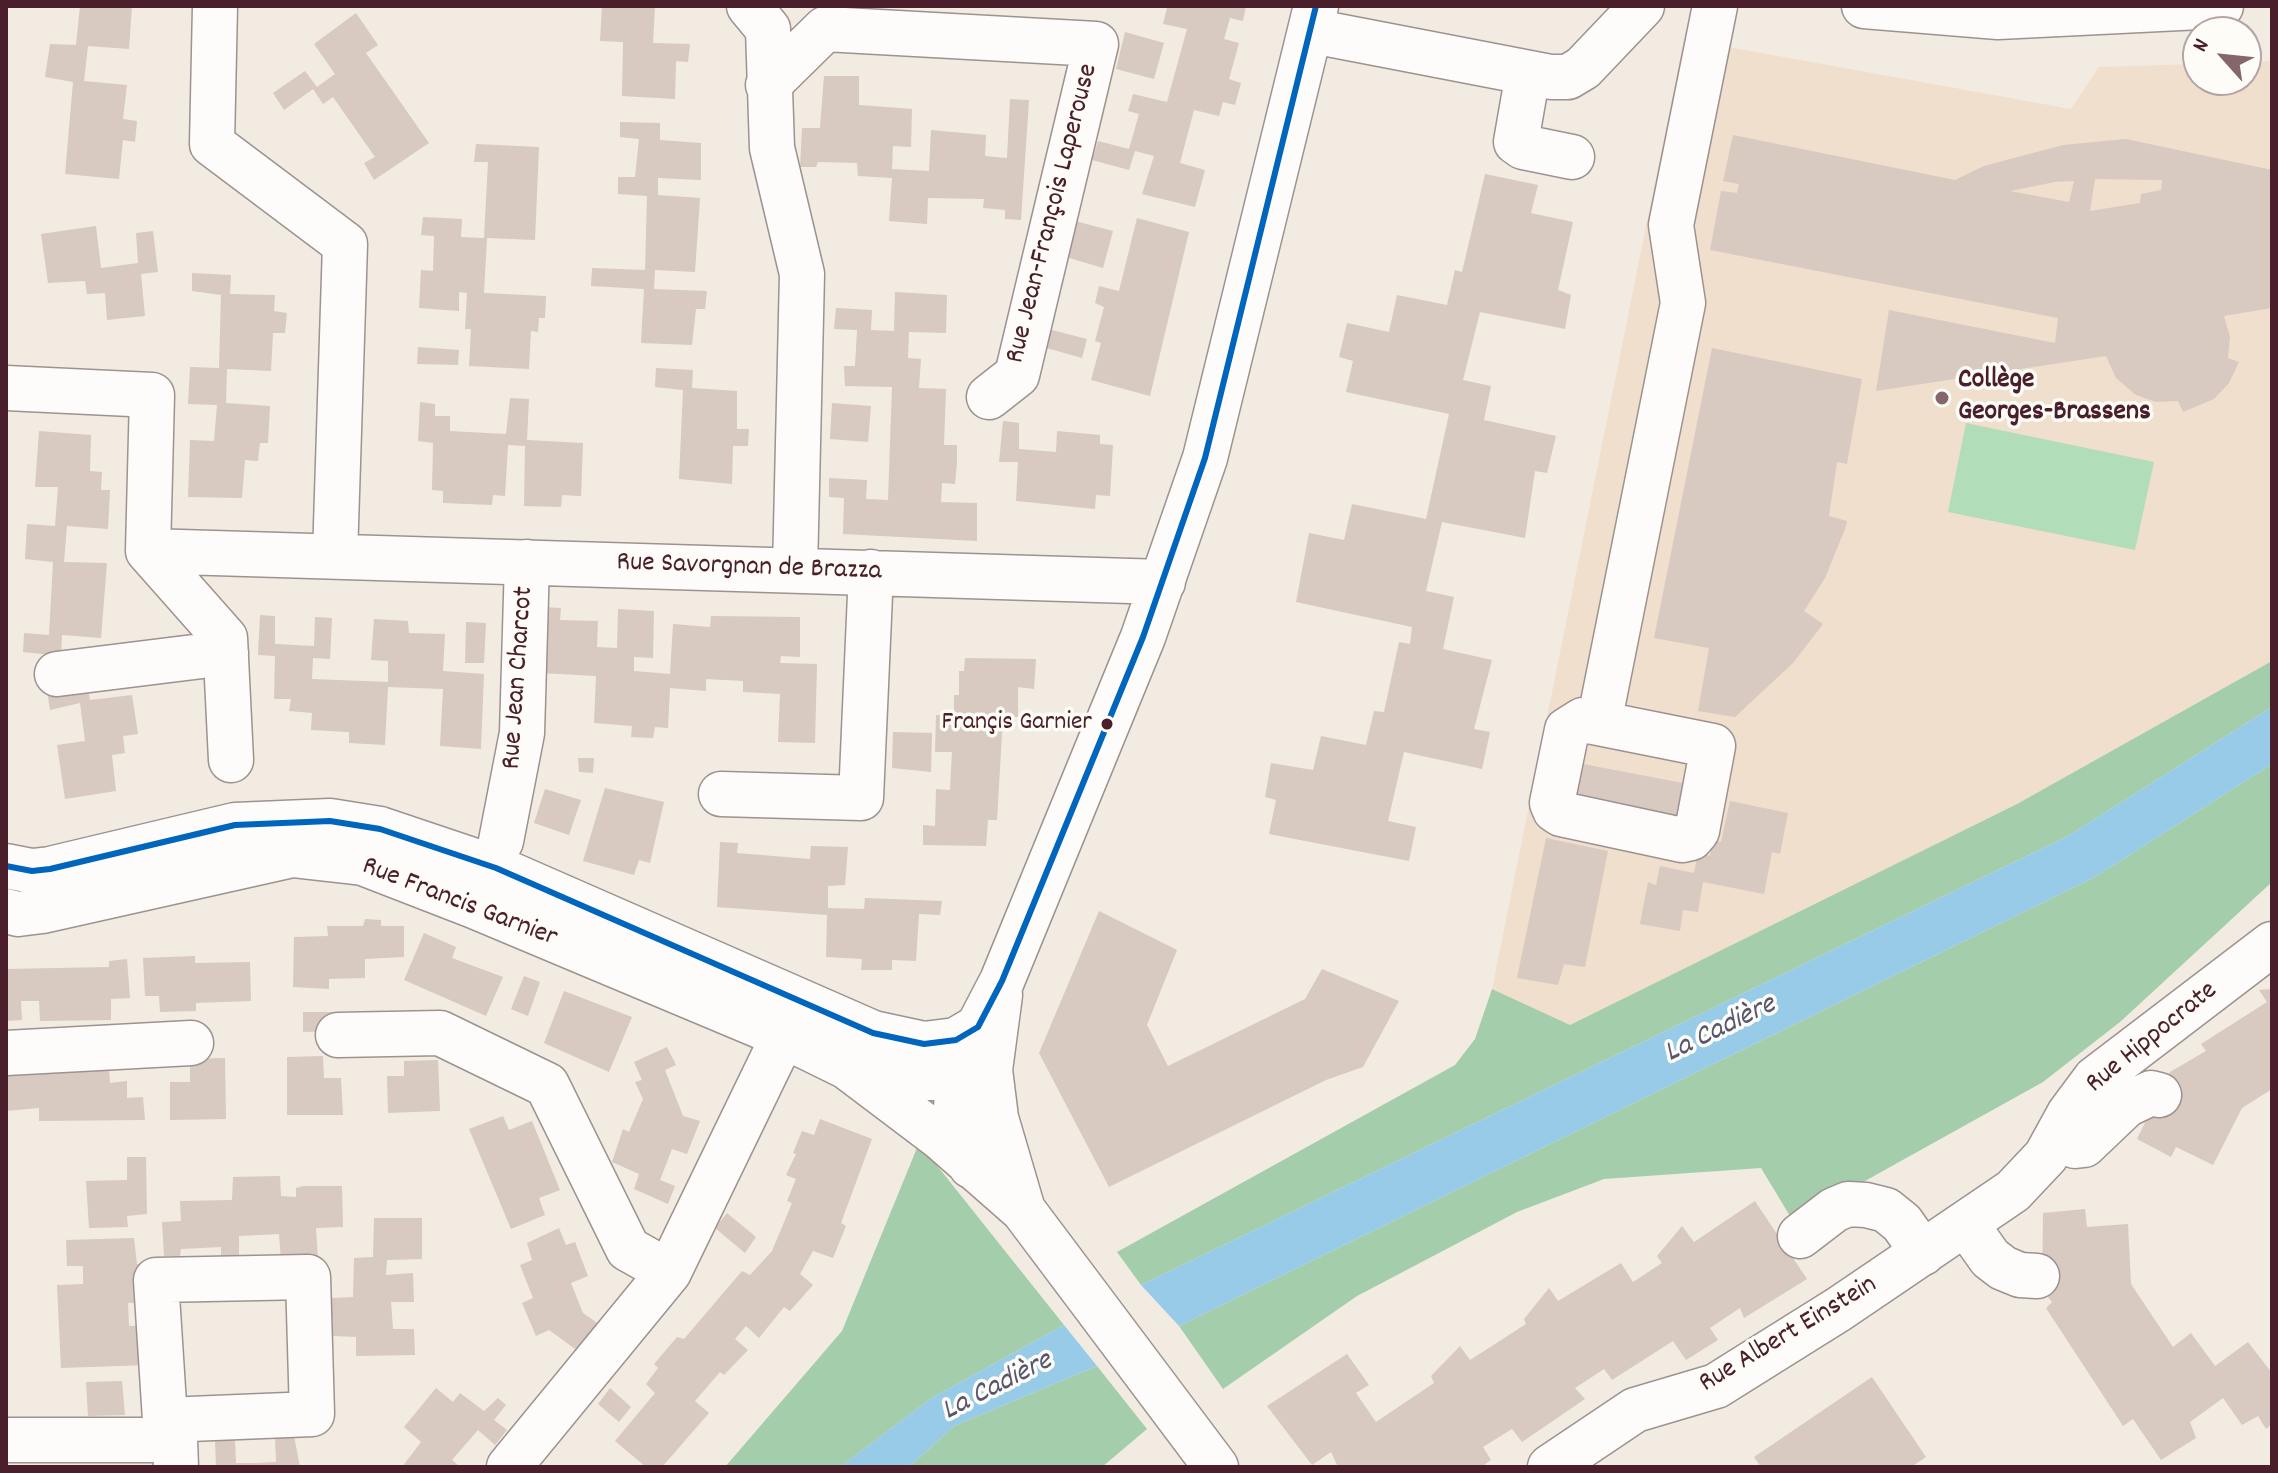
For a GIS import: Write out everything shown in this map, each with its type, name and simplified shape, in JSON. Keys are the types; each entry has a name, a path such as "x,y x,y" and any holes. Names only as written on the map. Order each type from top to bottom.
{"street":[{"path":"215,6 212,144 345,244 335,556"},
{"path":"749,6 768,29 772,148 802,274 795,570"},
{"path":"972,1169 955,1116 974,1074 1002,981 1163,582 1205,458 1319,16 1528,73 1568,77 1583,68 1642,6"},
{"path":"1599,723 1683,303 1671,225 1715,6"},
{"path":"1864,6 1998,17 2221,6"},
{"name":"Rue Jean-François Laperouse","path":"768,85 825,29 1096,44 1017,375 989,397"},
{"path":"1528,73 1516,142 1523,147 1572,157"},
{"path":"6,388 152,395 148,551 225,638 231,760"},
{"name":"Rue Savorgnan de Brazza","path":"148,551 1163,582"},
{"name":"Rue Jean Charcot","path":"501,841 522,733 527,562"},
{"path":"721,794 861,798 871,572"},
{"path":"57,674 226,653"},
{"name":"Rue Francis Garnier","path":"6,866 24,870 50,869 235,825 330,821 380,829 496,868 792,1019 847,1067"},
{"name":"Rue Francis Garnier","path":"6,911 18,914 42,911 292,855 363,863 474,906 792,1019 924,1044 956,1040 978,1027"},
{"name":"Rue Hippocrate","path":"1944,1239 2032,1174 2095,1079 2272,944"},
{"path":"1002,981 978,1027 974,1074 996,1118 1023,1210"},
{"path":"509,1467 669,1272 792,1019"},
{"path":"338,1035 440,1033 547,1085 628,1249 669,1272"},
{"path":"6,1053 191,1043"},
{"path":"847,1067 898,1078 974,1074"},
{"path":"847,1067 941,1138 972,1169 1023,1210 1216,1467"},
{"path":"2057,1137 2075,1146 2084,1145 2126,1105 2151,1093 2159,1095"},
{"path":"1800,1236 1834,1210 1848,1204 1866,1205 1886,1210 1902,1223 1990,1258 2003,1268 2020,1275 2037,1276"},
{"name":"Rue Albert Einstein","path":"1550,1467 1635,1410 1716,1386 1944,1239"},
{"path":"23,1440 172,1442 312,1414 308,1277 156,1280 172,1442"}],"shaded area":[{"name":"Collège Georges-Brassens","path":"1684,39 2071,109 2099,67 2182,64 2182,96 2262,96 2262,61 2272,61 2272,661 2017,804 1570,1025 1492,989"}],"green space":[{"path":"1966,423 2154,462 2135,550 1948,512"},
{"path":"2272,661 2272,707 2068,836 1141,1285 1117,1252 1455,1065 1475,1039 1492,989 1570,1025 2017,804"},
{"path":"2272,764 2272,882 2120,1022 2043,1082 1793,1221 1761,1168 1604,1179 1517,1212 1357,1296 1223,1389 1179,1326 2095,877"},
{"path":"919,1143 1064,1325 930,1399 840,1467 725,1467 842,1331"},
{"path":"1097,1366 1147,1429 1102,1467 909,1467 954,1426"}],"water":[{"name":"La Cadière","path":"2272,707 2272,764 2095,877 1179,1326 1141,1285 2068,836"},
{"name":"La Cadière","path":"1064,1325 1097,1366 954,1426 909,1467 840,1467 930,1399"}],"building":[{"path":"80,6 132,6 129,49 88,46 84,81 127,85 123,119 137,121 135,142 123,140 119,179 65,174 73,82 45,77 50,44 76,45"},
{"path":"602,6 655,6 653,43 690,44 688,62 676,61 675,99 622,96 623,42 600,41"},
{"path":"1246,6 1243,21 1230,18 1224,39 1239,43 1229,79 1241,83 1235,105 1223,102 1219,116 1194,110 1180,163 1205,170 1195,207 1142,194 1154,156 1135,151 1129,170 1092,160 1098,141 1129,149 1139,114 1128,111 1133,94 1167,102 1187,29 1163,24 1167,8"},
{"path":"356,13 378,45 366,53 429,143 374,180 364,163 375,157 333,97 323,104 313,89 284,110 273,93 305,71 317,87 335,74 314,44"},
{"path":"1125,32 1164,43 1154,79 1116,69"},
{"path":"824,76 859,76 859,105 912,109 911,147 893,146 892,169 929,171 931,130 986,135 985,156 1007,158 1010,99 1029,100 1021,220 1005,219 1005,210 983,208 984,199 928,198 927,224 889,221 892,178 858,176 857,163 818,162 816,167 800,167 802,128 820,128"},
{"path":"620,122 660,123 660,140 701,143 701,180 658,178 658,195 700,198 695,272 655,270 654,289 707,291 705,309 696,309 692,345 641,343 644,289 591,286 592,268 645,270 647,196 618,194 618,177 635,177 639,139 620,137"},
{"path":"1733,135 1955,180 1984,166 2063,145 2126,139 2272,170 2272,308 2224,316 2230,337 2228,358 2239,362 2229,383 2214,399 2183,412 2178,401 2156,402 2136,395 2116,378 2106,356 1876,391 1889,310 2055,343 2058,318 1710,250 1721,191 1737,193 1739,184 1723,181","holes":["2095,179 2162,180 2161,190 2141,194 2140,203 2090,211","2074,181 2069,202 2010,191 2055,182"]},
{"path":"476,144 539,147 535,240 487,238 484,293 546,296 545,318 539,318 538,332 531,331 529,369 469,366 471,329 465,329 467,293 459,292 459,311 419,308 421,270 433,271 434,236 421,235 423,217 462,219 461,237 484,238 488,162 474,162"},
{"path":"1485,174 1538,185 1531,213 1573,222 1558,290 1571,295 1565,329 1480,312 1463,380 1491,386 1484,420 1556,436 1547,473 1535,471 1525,538 1442,522 1426,591 1454,597 1443,649 1492,660 1474,729 1490,732 1482,769 1404,752 1388,821 1416,827 1409,861 1269,834 1276,800 1265,797 1271,763 1313,770 1321,736 1366,745 1374,711 1384,712 1399,642 1410,644 1412,627 1296,602 1309,533 1344,540 1352,504 1426,519 1449,414 1346,392 1353,361 1339,357 1347,323 1389,332 1397,295 1447,305 1455,270 1462,272"},
{"path":"1137,218 1189,232 1150,396 1091,380 1101,343 1095,341 1104,307 1095,303 1099,286 1119,291"},
{"path":"1075,221 1113,231 1103,268 1066,257"},
{"path":"96,226 101,268 138,263 136,233 153,231 158,272 141,274 145,316 107,320 105,293 87,294 85,281 48,283 41,234"},
{"path":"192,273 231,275 230,294 275,295 274,311 287,313 285,333 273,333 271,371 227,369 226,403 270,406 268,443 260,443 258,461 245,460 242,498 188,497 190,440 214,441 217,405 188,404 190,367 219,368 221,295 192,291"},
{"path":"895,292 947,295 946,333 909,332 908,358 921,359 919,388 946,389 944,445 957,445 957,463 955,484 942,483 941,502 977,503 977,541 843,534 844,498 829,497 829,478 867,480 866,499 888,500 892,387 845,386 844,366 855,366 857,330 834,329 836,308 872,310 871,330 894,331"},
{"path":"1048,329 1087,339 1082,358 1043,347"},
{"path":"418,347 459,350 458,365 417,364"},
{"path":"1712,348 1862,379 1847,464 1837,462 1829,516 1847,521 1845,529 1825,578 1804,611 1823,624 1793,663 1735,717 1698,711 1709,648 1654,638"},
{"path":"656,368 693,370 692,388 737,391 737,429 749,429 748,446 733,446 732,484 679,479 683,390 655,387"},
{"path":"510,398 529,399 527,440 583,443 581,496 562,495 561,507 524,506 525,446 508,445 505,496 493,495 492,505 443,503 443,491 432,490 433,443 418,441 420,402 435,404 435,416 450,416 450,431 506,434"},
{"path":"832,403 871,406 868,442 830,439"},
{"path":"1003,421 1019,423 1019,449 1056,452 1057,431 1100,435 1100,444 1113,445 1110,496 1096,495 1095,509 1016,501 1018,462 999,462"},
{"path":"39,431 91,435 90,471 102,472 101,490 110,490 108,529 67,526 64,562 107,563 101,638 62,635 61,656 23,652 24,633 49,635 53,562 25,559 27,524 55,526 58,487 35,487"},
{"path":"541,607 561,608 560,620 598,621 597,647 617,648 618,609 654,611 653,658 634,657 634,671 670,674 673,624 710,627 711,616 800,617 800,657 781,656 780,663 817,664 815,743 778,742 780,694 743,692 743,681 706,679 706,691 670,688 668,728 655,727 653,738 631,737 632,726 594,723 596,676 540,673"},
{"path":"260,615 275,616 275,644 314,646 315,617 332,618 330,659 313,658 312,679 388,682 388,661 371,660 374,619 408,621 409,633 445,634 443,671 484,674 481,749 440,746 443,689 388,687 385,745 349,743 349,732 311,730 312,713 289,711 291,699 274,699 275,656 258,655"},
{"path":"466,622 486,623 484,663 465,663"},
{"path":"965,658 1036,659 1034,689 1018,687 1018,717 1003,717 997,820 988,820 986,846 923,845 923,825 935,826 936,789 950,790 952,752 935,752 936,715 954,715 954,695 959,695 959,671 964,671"},
{"path":"87,684 90,700 132,695 138,734 123,736 125,753 112,755 116,791 65,799 57,745 85,741 80,703 50,710 47,690"},
{"path":"893,732 932,733 931,772 892,768"},
{"path":"578,758 594,758 593,773 579,772"},
{"path":"1578,763 1688,784 1680,818 1571,798"},
{"path":"605,788 664,802 650,863 639,860 634,875 583,861"},
{"path":"545,789 581,800 569,835 534,823"},
{"path":"1730,801 1788,813 1780,854 1772,852 1764,894 1703,882 1698,912 1683,910 1680,931 1640,924 1648,882 1656,885 1660,866 1694,873 1698,853 1710,856 1713,841 1721,842"},
{"path":"1546,838 1608,851 1585,967 1564,964 1558,985 1517,978"},
{"path":"720,842 738,843 737,853 810,859 811,846 848,847 845,885 828,886 828,908 864,909 865,898 942,901 940,915 919,914 916,961 892,960 892,970 861,970 862,959 826,957 827,915 717,907"},
{"path":"1099,911 1177,950 1147,1025 1168,1066 1305,999 1322,969 1399,1001 1363,1067 1326,1080 1109,1187 1039,1053"},
{"path":"365,919 381,920 381,926 404,926 404,957 365,959 365,978 329,979 329,989 293,987 294,937 328,936 327,926 363,926"},
{"path":"424,933 456,947 452,958 503,977 486,1016 404,980"},
{"path":"195,956 195,963 250,962 251,1001 196,1003 196,1011 160,1012 159,996 145,996 143,958"},
{"path":"127,959 130,998 111,999 111,1020 40,1021 39,1001 21,1001 22,1020 6,1021 6,969 109,967 109,961"},
{"path":"524,976 540,982 528,1016 511,1009"},
{"path":"2272,989 2272,1089 2242,1108 2213,1165 2176,1147 2171,1157 2137,1139 2170,1072 2206,1051 2201,1044 2267,1002 2259,990"},
{"path":"564,991 632,1017 609,1072 544,1043"},
{"path":"303,1012 340,1012 341,1031 303,1032"},
{"path":"667,1047 676,1065 665,1070 683,1116 700,1121 687,1154 672,1149 660,1180 675,1186 668,1204 634,1189 639,1174 612,1162 623,1129 629,1132 643,1099 635,1082 642,1080 634,1062"},
{"path":"323,1056 324,1078 341,1078 343,1115 287,1115 287,1057"},
{"path":"225,1058 226,1119 170,1120 170,1082 190,1082 190,1059"},
{"path":"438,1060 440,1111 388,1113 387,1076 404,1076 404,1061"},
{"path":"109,1069 110,1083 127,1081 127,1098 143,1097 145,1120 39,1121 39,1108 6,1111 6,1070"},
{"path":"503,1116 509,1130 532,1121 560,1190 539,1198 545,1215 511,1229 469,1129"},
{"path":"820,1119 872,1139 841,1223 846,1226 833,1258 813,1251 800,1274 813,1285 790,1311 784,1307 759,1338 746,1326 735,1339 748,1350 724,1375 720,1372 695,1401 709,1413 662,1467 646,1467 615,1441 655,1393 646,1384 658,1368 654,1364 677,1337 684,1339 742,1271 750,1275 772,1251 792,1203 787,1201 796,1179 786,1175 796,1154 793,1153 802,1131 814,1135"},
{"path":"127,1157 146,1157 147,1214 127,1216 128,1227 89,1228 86,1181 127,1180"},
{"path":"280,1176 281,1196 296,1197 296,1188 303,1186 342,1186 343,1227 316,1228 318,1259 281,1261 279,1234 239,1236 239,1260 221,1261 221,1247 181,1249 180,1256 164,1256 162,1222 181,1221 180,1201 232,1200 233,1177"},
{"path":"1755,1201 1807,1279 1744,1318 1740,1308 1710,1328 1718,1340 1686,1360 1673,1341 1612,1380 1604,1369 1575,1388 1585,1399 1522,1442 1512,1429 1483,1447 1491,1460 1481,1467 1338,1467 1331,1452 1312,1465 1267,1406 1347,1354 1369,1385 1356,1393 1376,1422 1434,1383 1431,1376 1460,1346 1470,1360 1526,1324 1524,1319 1549,1288 1558,1301 1621,1263 1633,1282 1662,1263 1657,1256 1682,1226 1694,1242"},
{"path":"2085,1209 2087,1227 2128,1224 2131,1284 2173,1347 2191,1333 2215,1366 2248,1342 2272,1373 2272,1424 2266,1429 2258,1416 2242,1425 2223,1398 2190,1422 2196,1438 2161,1460 2133,1419 2123,1426 2046,1308 2052,1302 2042,1290 2043,1213"},
{"path":"727,1213 756,1237 745,1253 715,1228"},
{"path":"374,1218 422,1218 422,1259 387,1260 386,1275 413,1273 414,1302 391,1302 393,1329 414,1329 415,1355 356,1356 356,1337 333,1336 331,1298 353,1297 354,1258 373,1257"},
{"path":"559,1228 566,1245 575,1242 588,1276 571,1283 583,1313 600,1325 578,1351 549,1330 536,1336 522,1303 533,1298 520,1265 532,1260 527,1243"},
{"path":"134,1238 137,1264 147,1264 147,1303 128,1303 129,1326 148,1325 148,1365 61,1368 57,1285 83,1284 83,1266 67,1266 66,1240"},
{"path":"1872,1377 1926,1457 1911,1467 1761,1467 1754,1457"},
{"path":"122,1381 125,1415 88,1416 86,1382"},
{"path":"436,1388 453,1402 460,1393 484,1411 498,1398 506,1405 494,1420 507,1430 495,1445 478,1430 452,1460 460,1467 402,1467 421,1442 404,1427"},
{"path":"610,1388 631,1407 619,1422 598,1404"},
{"path":"294,1436 300,1467 216,1467 215,1440 235,1439 236,1463 257,1463 276,1462 275,1437"}],"transit line":[{"path":"6,866 32,871 50,869 235,825 330,821 380,829 496,868 873,1033 924,1044 956,1040 978,1027 1002,981 1143,637 1205,458 1316,6"}],"place":[{"name":"Collège Georges-Brassens","path":"1942,398"},
{"name":"Françis Garnier","path":"1107,724"}]}
